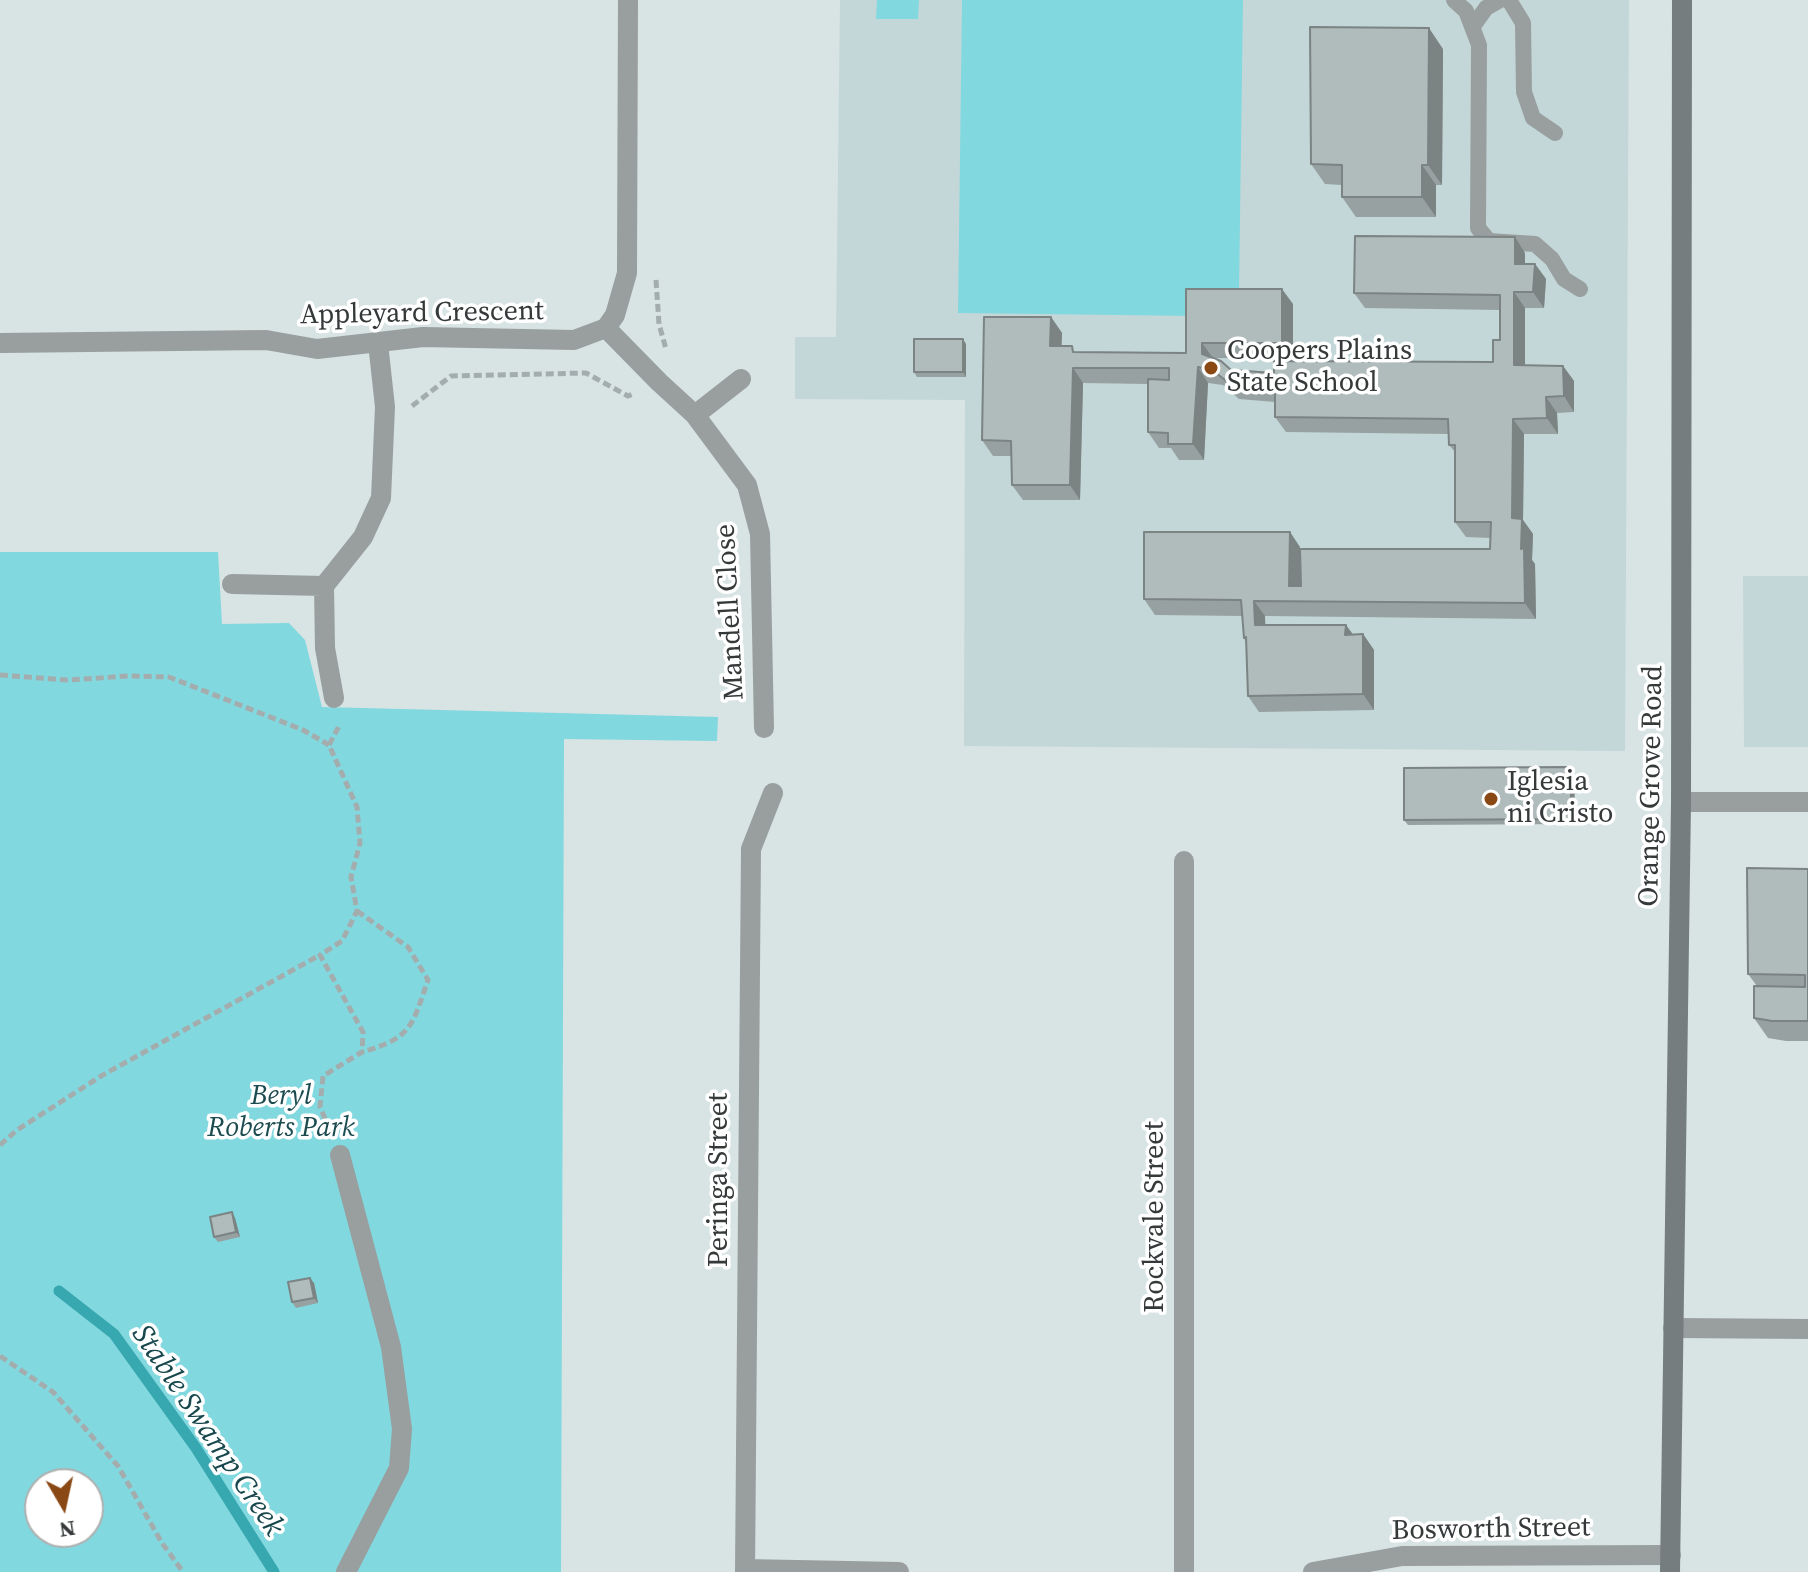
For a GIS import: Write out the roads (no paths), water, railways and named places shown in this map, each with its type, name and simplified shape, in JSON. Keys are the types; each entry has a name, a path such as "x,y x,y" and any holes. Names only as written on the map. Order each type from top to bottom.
{"main road":[{"name":"Orange Grove Road","path":"1670,1564 1681,802 1682,0"}],"street":[{"path":"606,328 615,315 627,273 628,0"},
{"name":"Appleyard Crescent","path":"0,343 266,340 317,349 423,337 574,340 606,328"},
{"name":"Mandell Close","path":"606,328 695,415 747,485 760,534 764,728"},
{"path":"334,698 325,648 324,586 363,537 381,498 385,407 378,343"},
{"path":"695,415 741,379"},
{"path":"232,584 324,586"},
{"name":"Peringa Street","path":"745,1571 751,849 773,793"},
{"path":"1681,802 1808,802"},
{"name":"Rockvale Street","path":"1184,861 1184,1572"},
{"path":"340,1155 391,1347 402,1429 399,1468 346,1572"},
{"path":"1673,1328 1808,1329"},
{"name":"Bosworth Street","path":"1313,1572 1402,1556 1670,1564"},
{"path":"745,1571 899,1572"}],"lane":[{"path":"1454,0 1466,11 1474,25 1479,45 1478,228 1489,241 1535,244 1552,259 1564,279 1580,289"},
{"path":"1474,25 1486,8 1500,0"},
{"path":"1509,0 1523,23 1524,92 1533,118 1555,133"}],"waterway":[{"name":"Stable Swamp Creek","path":"59,1291 114,1334 196,1448 274,1572"}],"place":[{"name":"Coopers Plains State School","path":"1211,368"},
{"name":"Iglesia ni Cristo","path":"1491,799"}],"park label":[{"name":"Beryl Roberts Park","path":"281,1113"}]}
